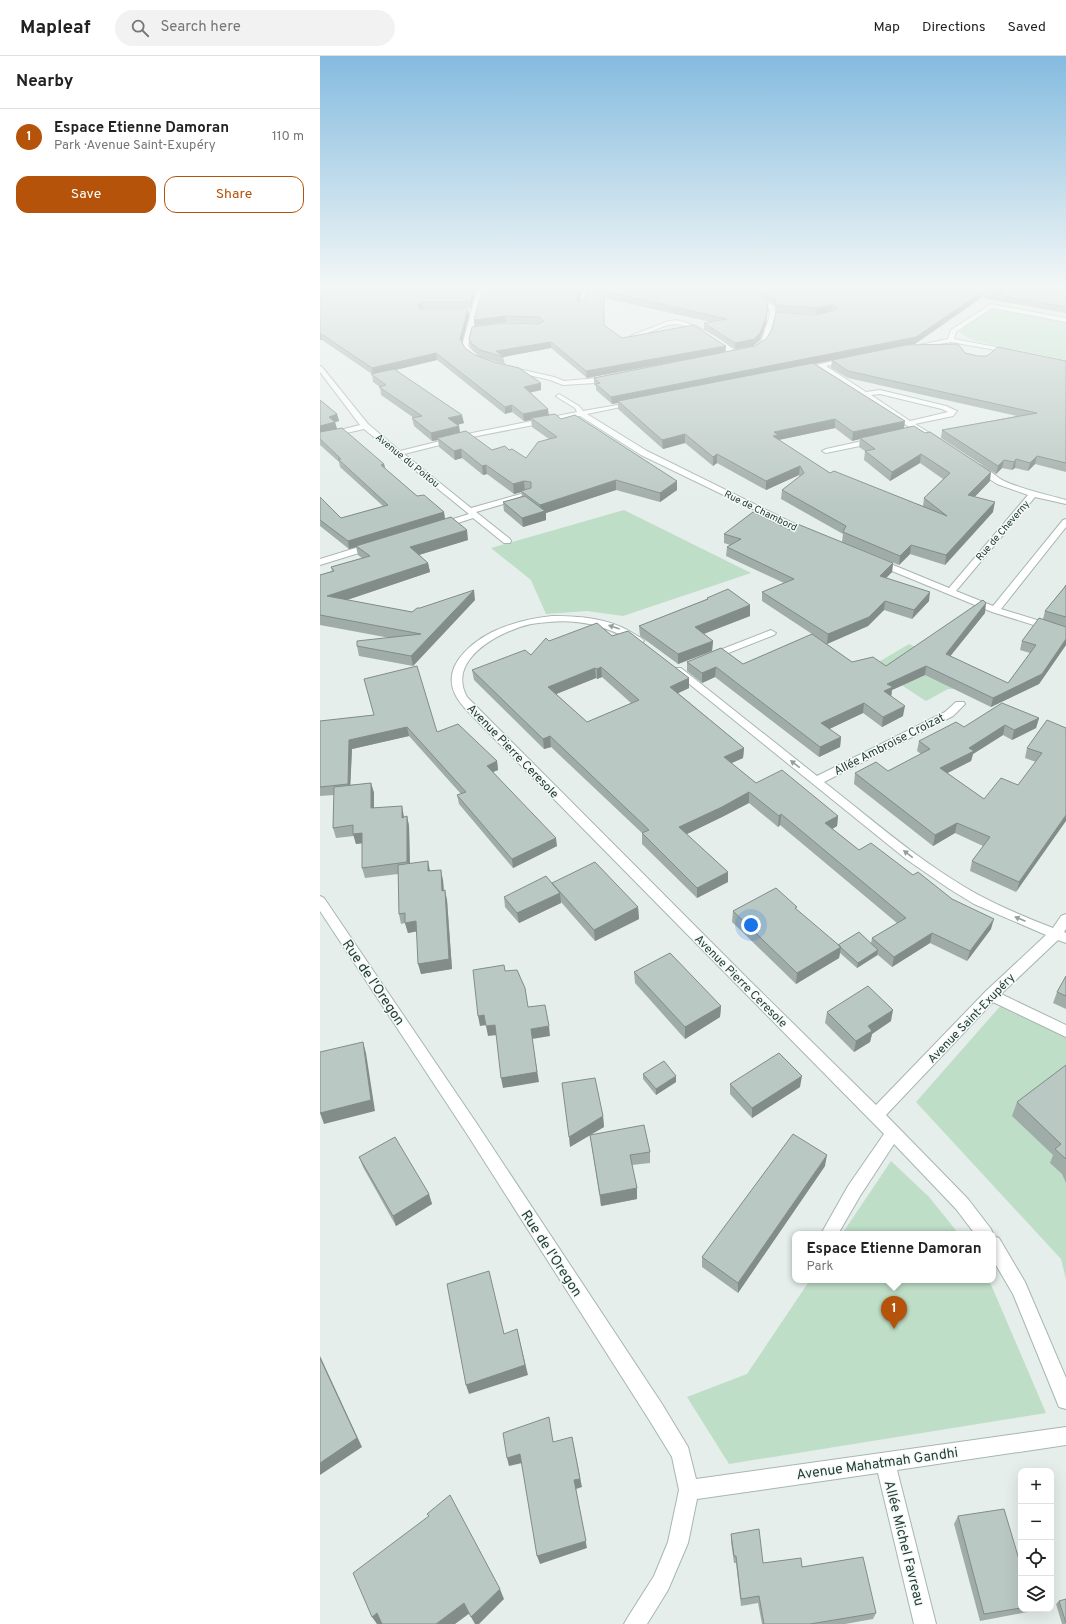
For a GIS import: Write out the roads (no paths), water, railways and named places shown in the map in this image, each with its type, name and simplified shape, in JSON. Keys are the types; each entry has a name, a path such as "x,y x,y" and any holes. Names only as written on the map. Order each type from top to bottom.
{"street":[{"path":"797,370 839,361"},
{"path":"820,365 946,447"},
{"path":"504,367 552,378 563,383 595,381 618,377"},
{"name":"Avenue du Poitou","path":"320,368 365,426 507,541"},
{"path":"563,383 560,388 559,396 556,400 565,417"},
{"path":"866,394 880,392 952,410 950,414 910,423"},
{"name":"Rue de Chambord","path":"559,396 577,407 582,414 644,454 814,535"},
{"path":"399,453 472,435 643,401"},
{"path":"320,438 365,426"},
{"path":"905,433 920,429"},
{"path":"826,451 884,438"},
{"path":"973,465 1000,482 1033,494"},
{"path":"430,529 528,494"},
{"name":"Rue de Cheverny","path":"950,592 1033,494 1066,502"},
{"path":"995,610 1066,522"},
{"path":"320,562 379,544"},
{"path":"871,559 995,610 1066,632"},
{"name":"Avenue Pierre Ceresole","path":"648,648 626,631 600,622 581,619 548,619 526,623 496,633 477,645 463,659 456,674 458,689 467,705 893,1133 962,1204 983,1231"},
{"path":"677,670 771,633"},
{"path":"666,661 910,856 961,890 1017,918 1061,936"},
{"name":"Allée Ambroise Croizat","path":"817,781 948,714 960,704"},
{"name":"Rue de l'Oregon","path":"320,901 476,1135 681,1454 689,1490 678,1542 661,1583 635,1624"},
{"name":"Avenue Saint-Exupéry","path":"876,1116 991,996 1061,936 1066,919"},
{"path":"991,996 1066,1031"},
{"path":"831,1231 854,1191 893,1133"},
{"path":"996,1249 1019,1288 1066,1400"},
{"name":"Avenue Mahatmah Gandhi","path":"689,1490 1066,1436"},
{"name":"Allée Michel Favreau","path":"885,1462 925,1624"}],"place":[{"name":"Espace Etienne Damoran","path":"894,1329"}]}
